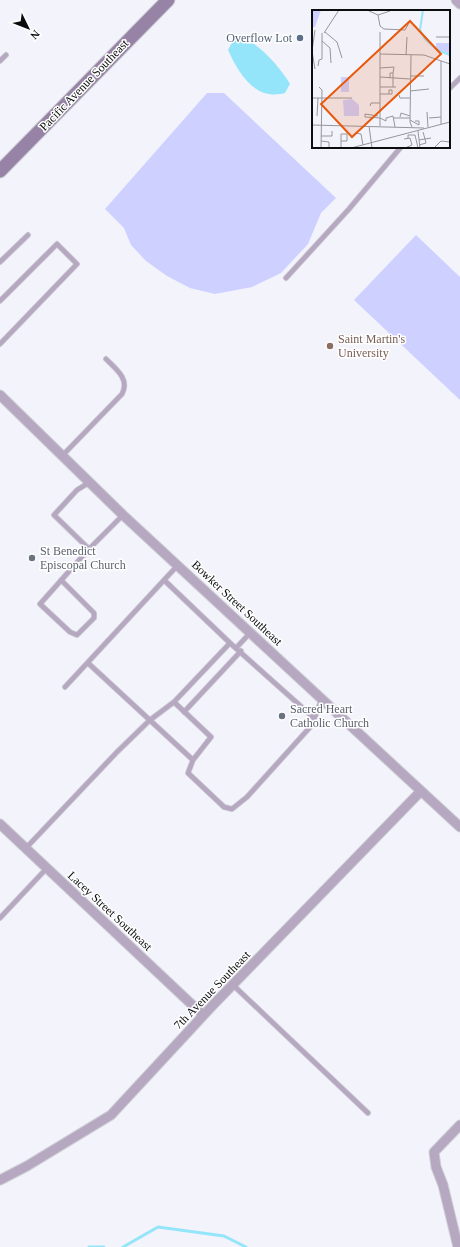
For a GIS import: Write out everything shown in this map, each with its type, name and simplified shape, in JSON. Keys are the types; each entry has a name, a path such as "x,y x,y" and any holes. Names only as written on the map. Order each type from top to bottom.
{"main road":[{"name":"Pacific Avenue Southeast","path":"0,171 168,0"}],"street":[{"path":"456,0 460,4"},
{"name":"Bowker Street Southeast","path":"0,394 123,515 460,827"},
{"name":"7th Avenue Southeast","path":"0,1180 27,1166 111,1115 203,1015 422,792"},
{"name":"Lacey Street Southeast","path":"0,824 203,1015"},
{"path":"458,1247 443,1185 436,1167 434,1152 460,1125"}],"lane":[{"path":"0,61 6,55"},
{"path":"450,88 460,78"},
{"path":"286,278 349,209 400,148"},
{"path":"0,262 28,235"},
{"path":"0,301 56,244 77,264 0,344"},
{"path":"62,456 122,394 125,388 124,380 119,372 106,359"},
{"path":"89,549 54,514 77,490 90,482"},
{"path":"61,580 94,614 94,618 77,635 70,632 40,604 61,580 89,549 123,515"},
{"path":"65,687 178,565"},
{"path":"164,580 230,643 241,651 314,718"},
{"path":"236,648 251,632"},
{"path":"26,848 150,720 174,702 230,643"},
{"path":"184,712 241,651"},
{"path":"88,662 193,760"},
{"path":"174,702 212,736 193,760 188,773 224,807 232,809 247,797 312,725 322,698"},
{"path":"0,918 47,868"},
{"path":"233,985 368,1113"}],"shaded area":[{"path":"244,38 257,46 281,71 290,84 285,93 265,93 257,89 249,84 237,68 228,50 234,39"},
{"path":"207,93 224,93 336,198 321,213 308,244 281,273 252,287 215,294 190,288 167,276 146,261 131,245 124,228 105,209"},
{"path":"416,235 460,277 460,400 354,300"}],"waterway":[{"path":"123,1247 158,1227 224,1236 246,1247"},
{"path":"89,1247 104,1247"}],"place":[{"name":"Overflow Lot","path":"300,38"},
{"name":"Saint Martin's University","path":"330,346"},
{"name":"St Benedict Episcopal Church","path":"32,558"},
{"name":"Sacred Heart Catholic Church","path":"282,716"}]}
